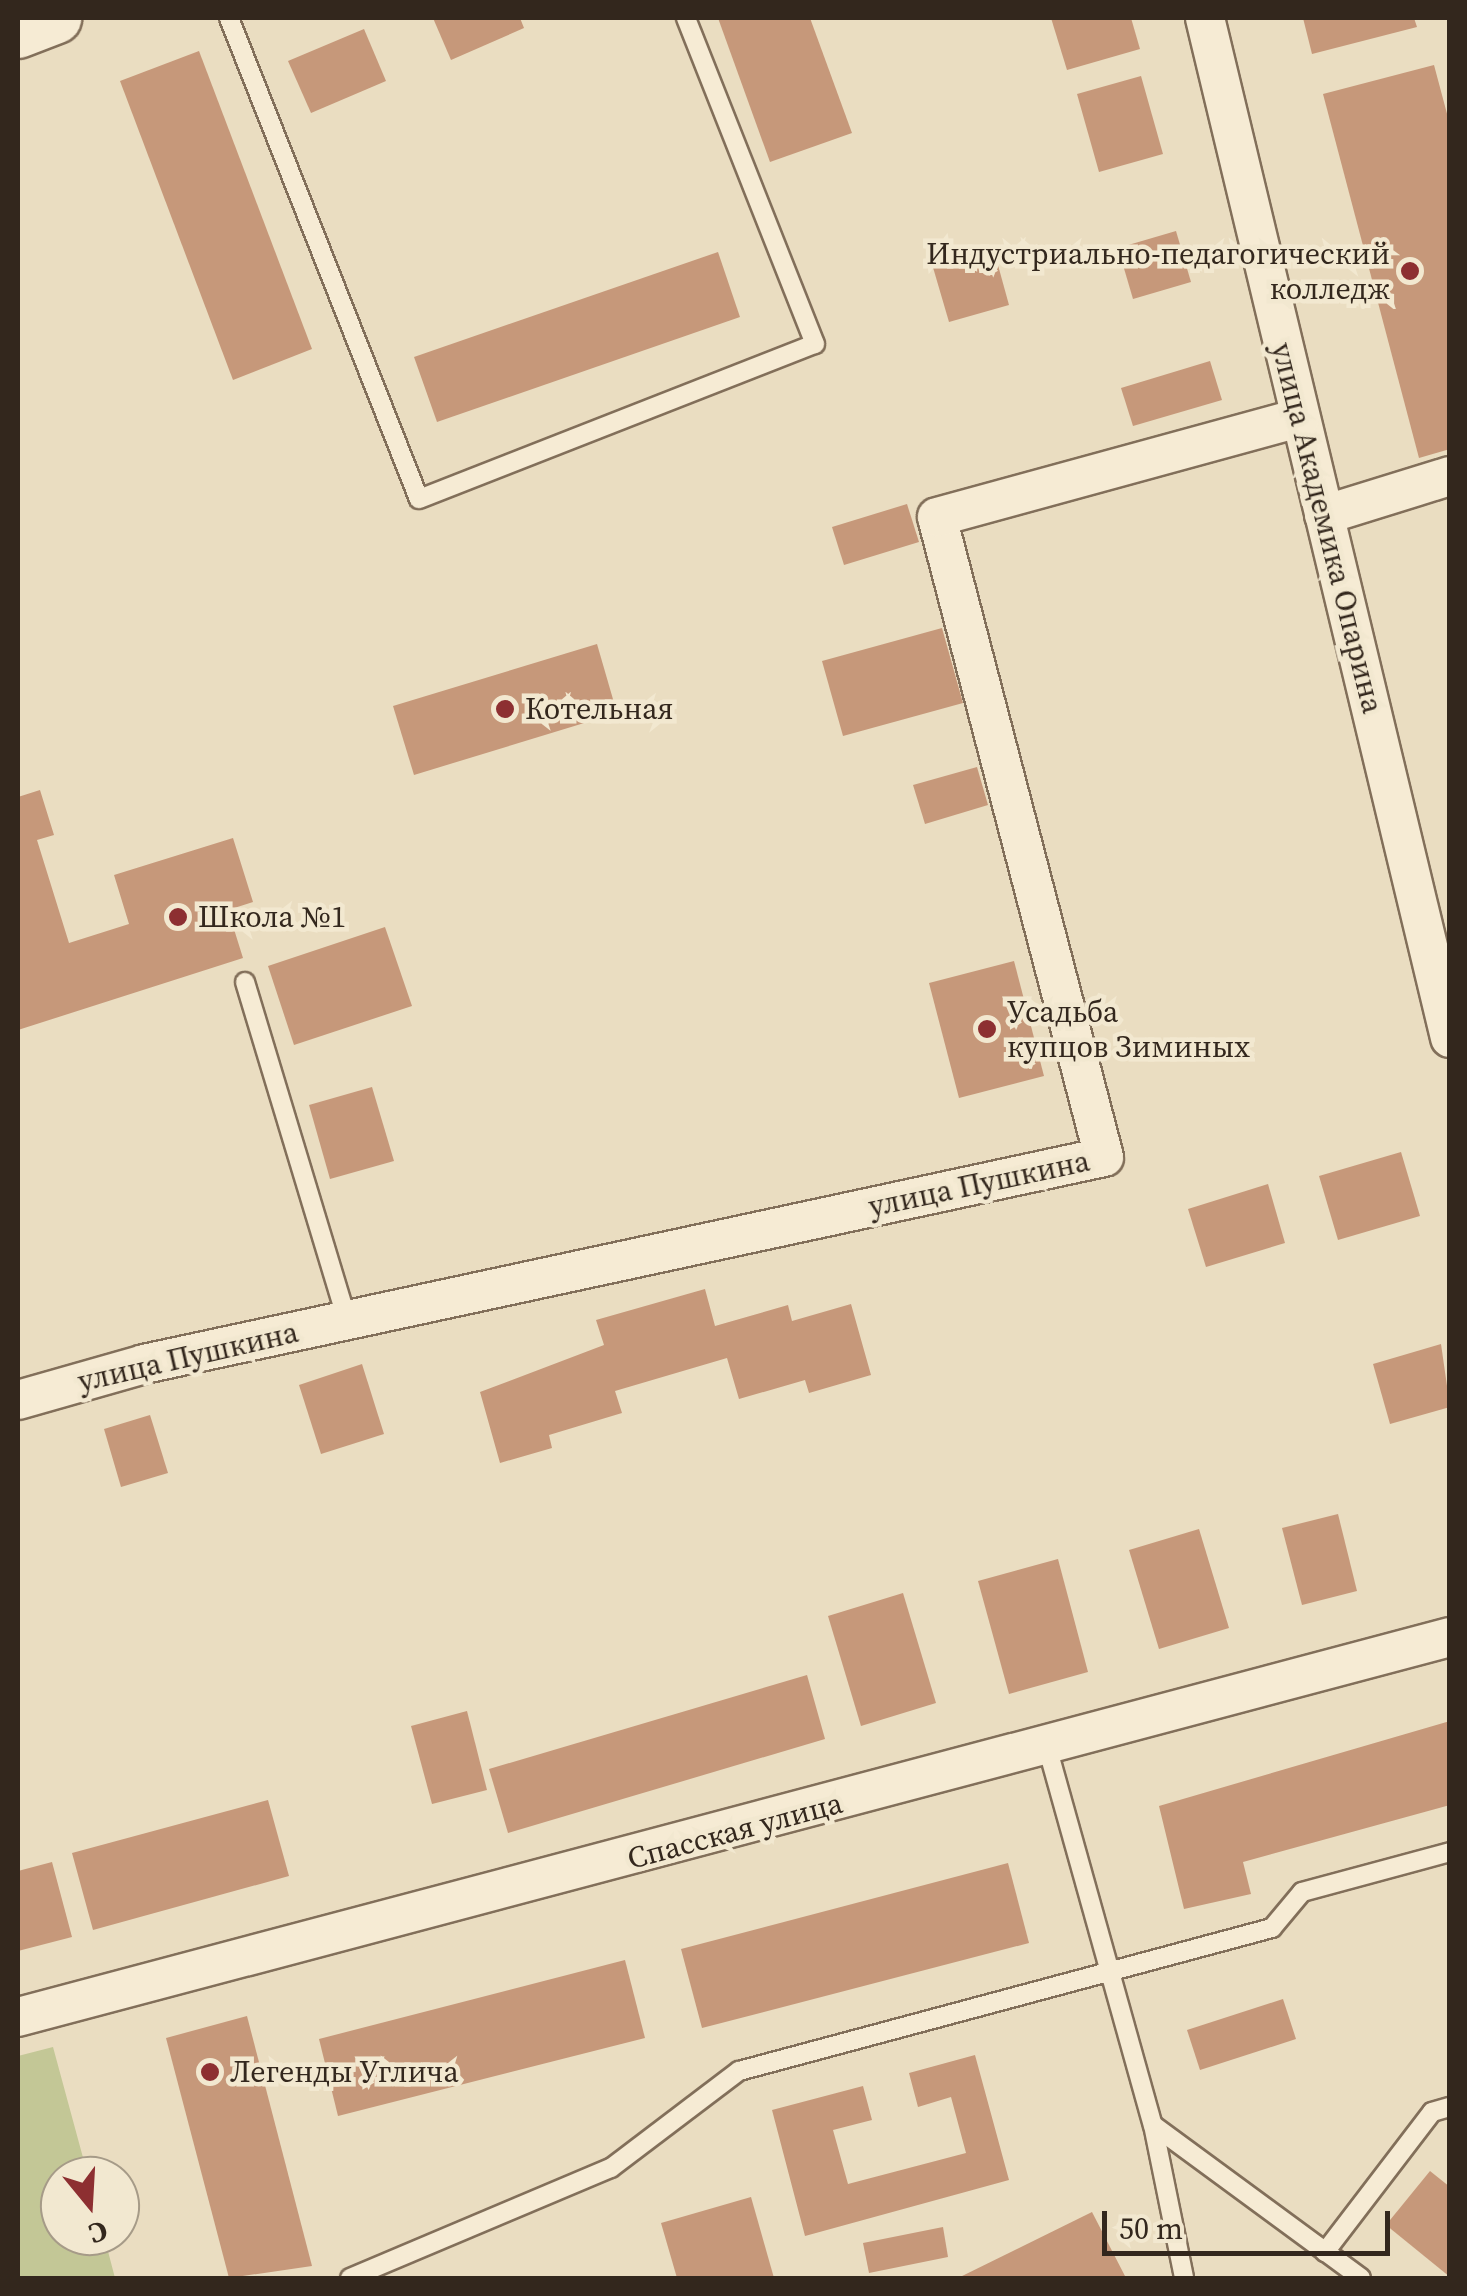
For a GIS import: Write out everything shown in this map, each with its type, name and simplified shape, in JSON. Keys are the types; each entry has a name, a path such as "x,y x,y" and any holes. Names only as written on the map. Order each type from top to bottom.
{"main road":[{"path":"18,32 55,18"}],"street":[{"name":"улица Академика Опарина","path":"1205,18 1450,1038"},
{"name":"улица Пушкина","path":"18,1400 347,1320 1104,1158 937,517 1300,418"},
{"path":"1324,515 1450,476"},
{"name":"Спасская улица","path":"18,2017 1048,1750 1450,1637"}],"lane":[{"path":"229,18 419,499 814,344 686,18"},
{"path":"245,982 347,1320"},
{"path":"1048,1750 1153,2125 1184,2278"},
{"path":"350,2278 611,2168 739,2071 1272,1928 1302,1892 1450,1852"},
{"path":"1325,2252 1432,2112 1450,2107"},
{"path":"1153,2125 1361,2278"}],"green space":[{"path":"53,2047 83,2156 40,2156 40,2256 109,2256 115,2278 18,2278 18,2056"}],"building":[{"path":"433,18 520,18 524,28 451,60"},
{"path":"718,18 810,18 852,133 770,162"},
{"path":"1051,18 1131,18 1140,49 1067,70"},
{"path":"1303,18 1414,18 1417,27 1312,54"},
{"path":"364,29 386,81 311,113 288,61"},
{"path":"199,51 312,349 233,380 120,81"},
{"name":"Индустриально-педагогический колледж","path":"1434,65 1450,125 1450,449 1419,458 1323,94"},
{"path":"1141,76 1163,154 1099,172 1077,94"},
{"path":"1176,231 1191,282 1133,299 1118,248"},
{"path":"993,247 1009,305 949,322 932,264"},
{"path":"718,252 740,317 437,422 414,357"},
{"path":"1210,361 1222,400 1133,426 1121,388"},
{"path":"907,504 919,542 844,565 832,527"},
{"path":"942,628 963,703 843,736 822,661"},
{"name":"Котельная","path":"597,644 617,713 414,775 393,706"},
{"path":"977,767 988,805 925,824 913,785"},
{"name":"Школа №1","path":"40,790 54,835 37,840 69,943 129,924 114,875 233,838 253,902 228,910 243,958 18,1030 18,797"},
{"path":"385,927 412,1006 294,1045 268,966"},
{"path":"1014,961 1044,1076 959,1098 929,983"},
{"path":"372,1087 394,1161 330,1179 309,1105"},
{"path":"1401,1152 1420,1216 1338,1240 1319,1176"},
{"path":"1268,1184 1285,1243 1206,1267 1188,1209"},
{"path":"705,1289 715,1326 788,1305 792,1321 851,1304 871,1375 809,1393 805,1380 739,1399 727,1358 615,1391 622,1413 549,1435 552,1448 500,1463 480,1392 604,1345 596,1320"},
{"path":"1441,1344 1450,1407 1390,1424 1373,1364"},
{"path":"362,1364 384,1434 321,1454 299,1385"},
{"path":"150,1415 168,1473 121,1487 104,1429"},
{"path":"1338,1514 1357,1591 1302,1605 1282,1528"},
{"path":"1199,1529 1229,1628 1159,1649 1129,1550"},
{"path":"1058,1559 1088,1672 1009,1694 978,1581"},
{"path":"903,1593 936,1703 861,1726 828,1616"},
{"path":"807,1675 825,1739 508,1833 489,1769"},
{"path":"467,1711 487,1790 432,1804 411,1726"},
{"path":"1450,1721 1450,1805 1243,1862 1251,1894 1184,1909 1159,1806"},
{"path":"268,1800 289,1876 93,1930 72,1853"},
{"path":"52,1862 72,1937 18,1951 18,1871"},
{"path":"1008,1863 1029,1943 702,2028 681,1949"},
{"path":"625,1960 645,2038 338,2116 319,2039"},
{"path":"1283,1999 1296,2039 1200,2070 1187,2030"},
{"path":"247,2016 312,2266 229,2278 166,2038"},
{"path":"975,2055 1009,2180 805,2236 772,2110 863,2086 872,2120 833,2130 848,2184 966,2153 951,2097 918,2107 909,2073"},
{"path":"1430,2171 1450,2187 1450,2277 1386,2225"},
{"path":"751,2197 774,2278 677,2278 661,2223"},
{"path":"1092,2212 1126,2278 958,2278"},
{"path":"943,2227 948,2257 869,2273 863,2243"}],"place":[{"name":"Индустриально-педагогический колледж","path":"1410,271"},
{"name":"Котельная","path":"505,709"},
{"name":"Школа №1","path":"178,917"},
{"name":"Усадьба купцов Зиминых","path":"987,1029"},
{"name":"Легенды Углича","path":"210,2072"}]}
